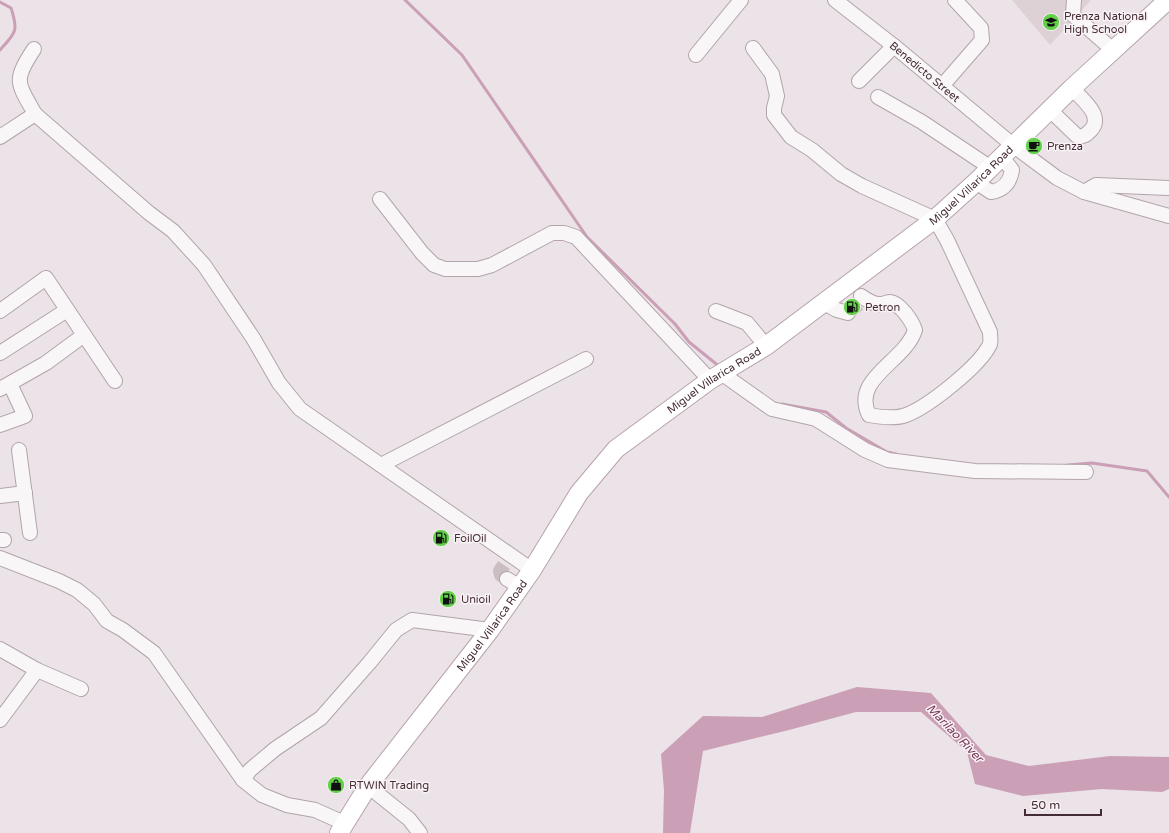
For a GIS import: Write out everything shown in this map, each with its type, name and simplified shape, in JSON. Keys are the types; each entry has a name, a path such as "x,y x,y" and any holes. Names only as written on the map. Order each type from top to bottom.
{"main road":[{"name":"Miguel Villarica Road","path":"341,828 368,786 490,630 514,583 532,570 579,493 616,449 716,377 766,346 824,303 857,294 976,182 1072,88 1168,0"}],"street":[{"path":"696,55 741,0"},
{"name":"Benedicto Street","path":"835,0 942,86 1002,157"},
{"path":"942,86 982,40 981,28 955,0"},
{"path":"1074,0 1073,15 1113,50"},
{"path":"860,81 894,46"},
{"path":"753,48 772,74 776,85 777,96 774,115 791,137 812,150 841,174 862,186 935,219 947,240 990,332 990,342 984,353 936,398 905,416 869,416 864,398 869,384 908,343 915,330 913,324 897,304 891,302 880,305 870,302 857,294"},
{"path":"34,49 22,68 19,78 23,94 35,114 149,213 173,231 204,265 253,338 279,383 300,410 382,466 507,560 532,570"},
{"path":"1050,110 1077,136 1086,134 1096,124 1096,119 1094,113 1072,88"},
{"path":"878,97 922,122 1002,157 1057,178 1084,192 1169,216"},
{"path":"0,137 35,114"},
{"path":"1084,192 1096,185 1169,188"},
{"path":"380,199 422,253 434,265 444,269 478,270 492,265 552,232 564,233 576,237 716,377 772,409 816,419 865,450 888,460 974,471 1086,472"},
{"path":"0,311 46,278 115,381"},
{"path":"824,303 837,310 848,313"},
{"path":"0,353 67,310"},
{"path":"716,311 747,323 766,346"},
{"path":"0,425 25,416 5,387 46,363 84,335"},
{"path":"382,466 586,359"},
{"path":"19,450 30,533"},
{"path":"0,496 24,493"},
{"path":"0,558 59,581 77,590 94,604 107,621 123,630 154,654 243,780 262,795 287,805 316,810 341,828"},
{"path":"243,780 250,770 275,749 321,718 401,626 412,620 490,630"},
{"path":"0,649 37,670 81,689"},
{"path":"0,720 37,670"},
{"path":"368,786 409,819 420,833"}],"shaded area":[{"name":"Prenza National High School","path":"1012,0 1091,0 1050,45"}],"water":[{"name":"Marilao River","path":"857,687 931,693 986,755 1029,766 1110,756 1169,757 1169,789 1162,792 1102,789 1023,796 975,784 967,752 921,712 856,712 703,751 690,833 663,833 664,790 661,754 703,716 762,717"}],"waterway":[{"path":"405,0 462,55 587,237 675,324 689,342 720,367"},
{"path":"0,2 11,8 15,22 12,36 0,50"},
{"path":"782,404 826,412 846,428 887,452 896,454"},
{"path":"1068,465 1092,463 1147,471 1169,497"}],"tunnel":[{"path":"848,313 859,304"},
{"path":"504,565 500,571 501,575 507,579"}],"place":[{"name":"Prenza National High School","path":"1051,22"},
{"name":"Prenza","path":"1034,146"},
{"name":"Petron","path":"852,307"},
{"name":"FoilOil","path":"441,538"},
{"name":"Unioil","path":"448,599"},
{"name":"RTWIN Trading","path":"336,785"}]}
